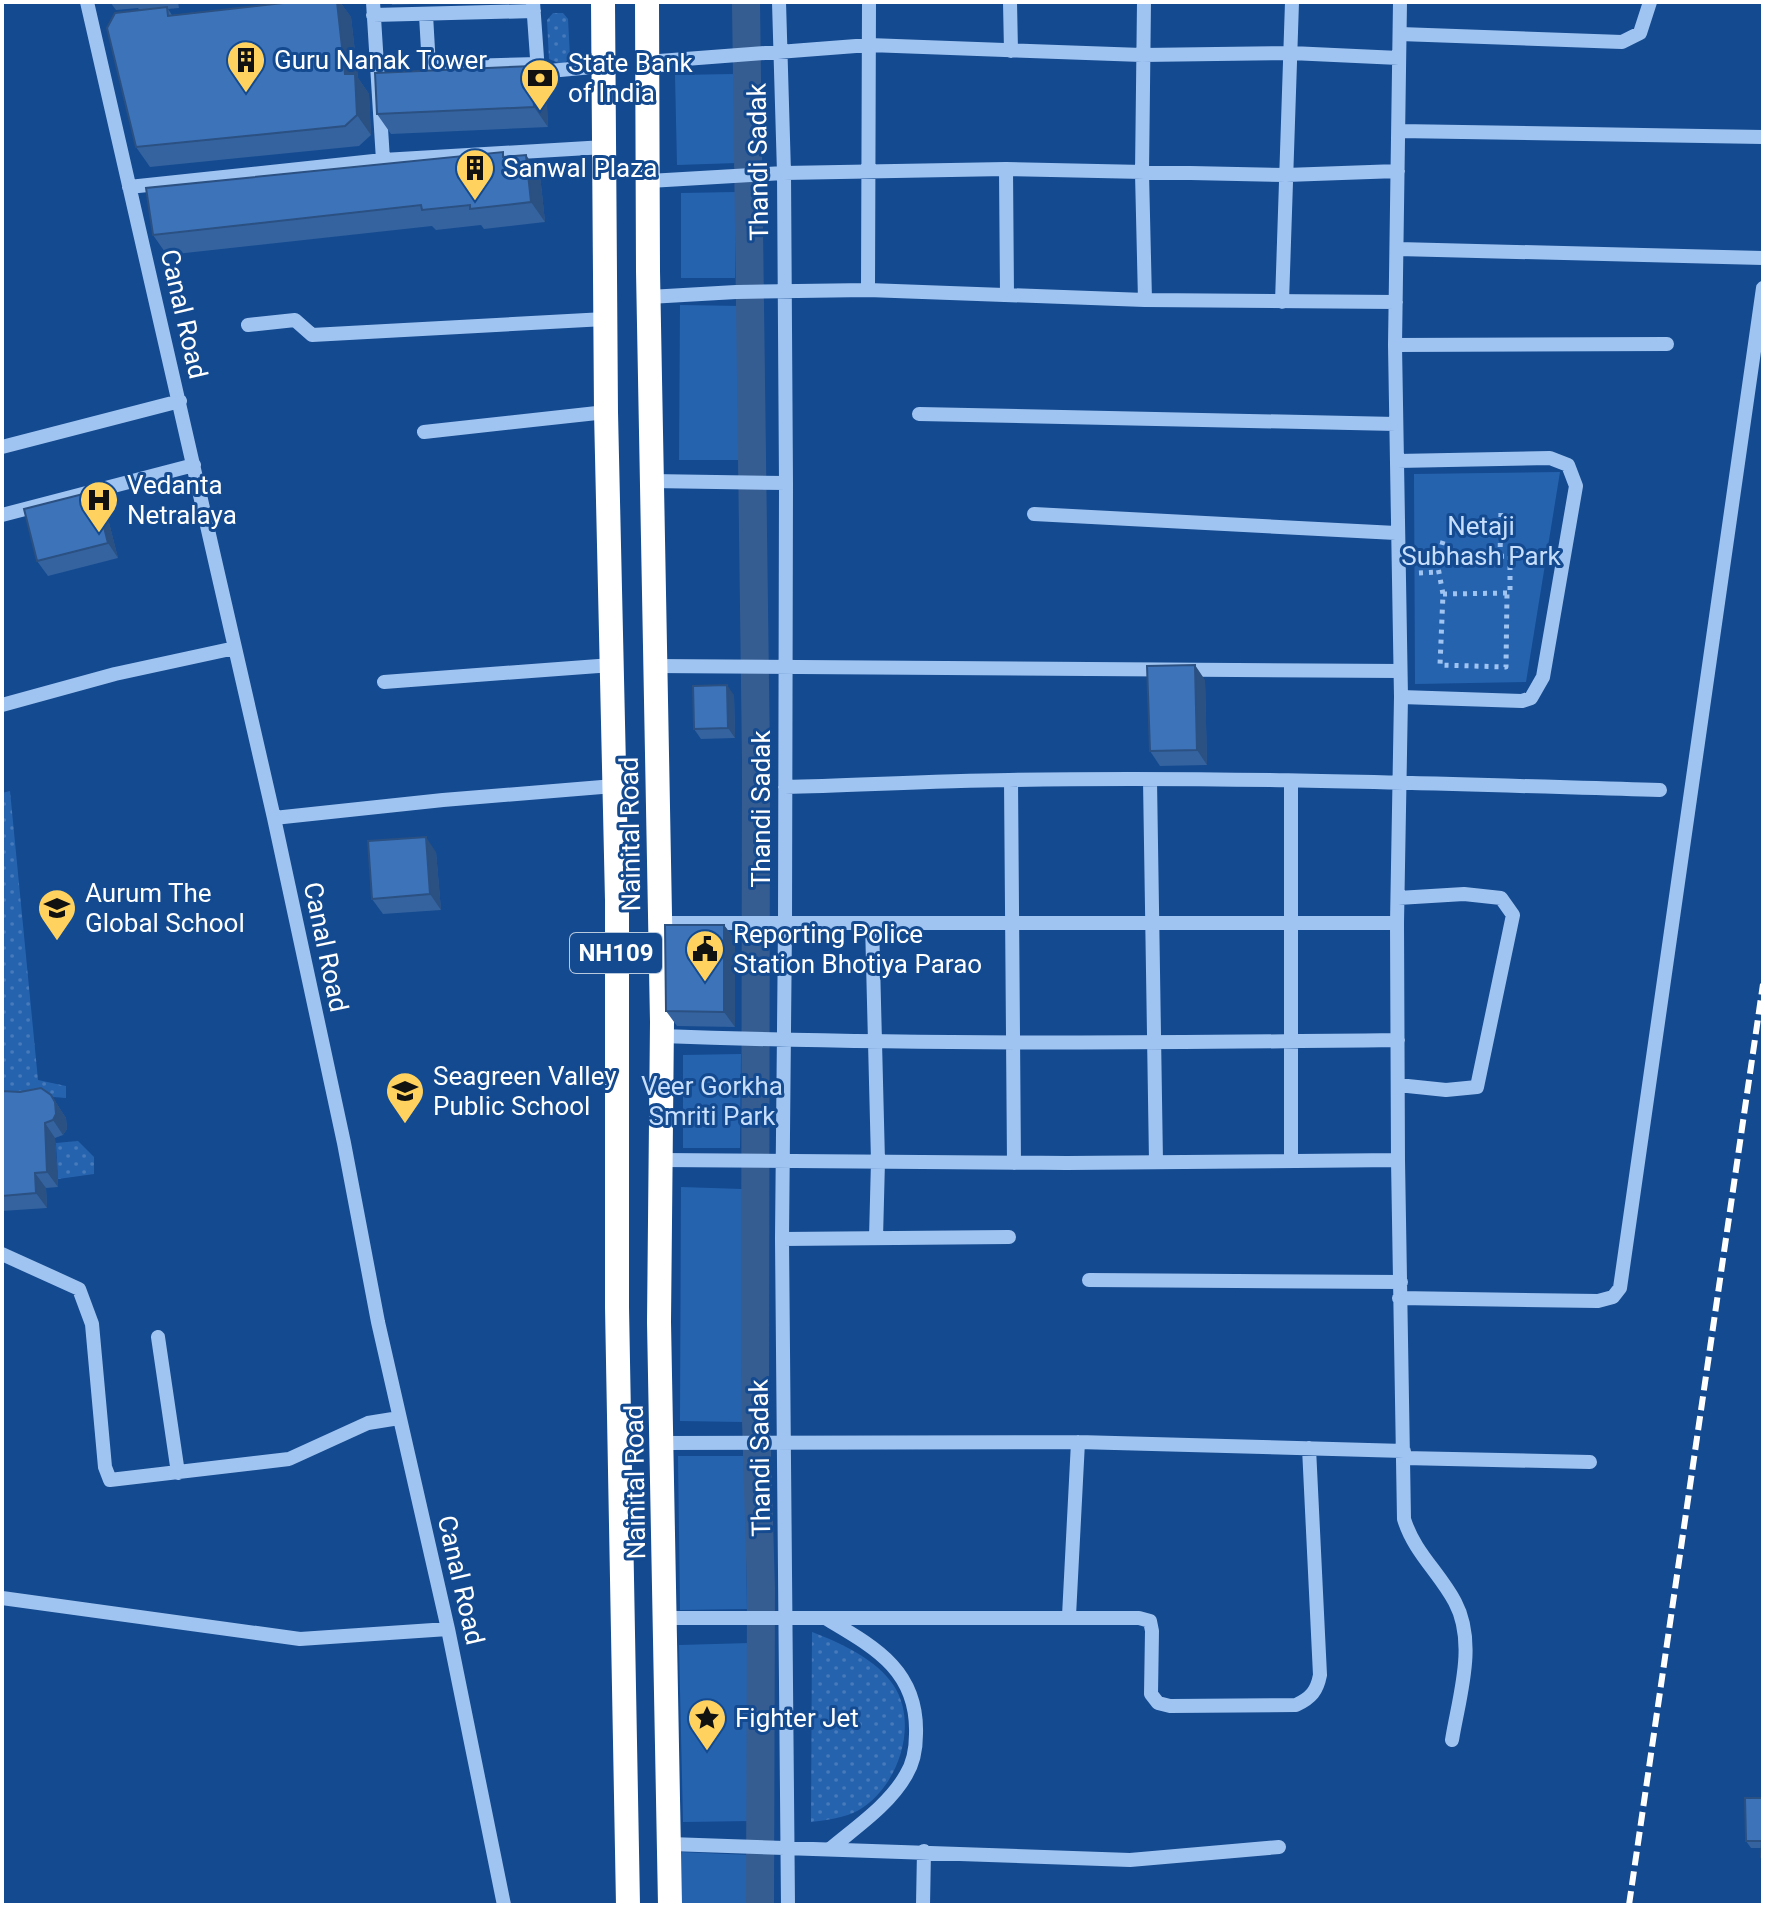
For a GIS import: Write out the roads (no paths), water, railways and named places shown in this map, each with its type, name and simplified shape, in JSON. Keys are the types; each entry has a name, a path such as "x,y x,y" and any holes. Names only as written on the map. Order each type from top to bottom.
{"highway":[{"name":"Nainital Road","path":"603,2 606,412 616,925 617,1291 628,1905"},
{"name":"Nainital Road","path":"647,2 651,481 662,1036 659,1322 670,1905"},
{"path":"604,66 646,62"},
{"path":"616,925 660,923"},
{"path":"627,1844 670,1844"}],"street":[{"name":"Canal Road","path":"87,2 100,26 129,187 274,818 504,1905"},
{"name":"Thandi Sadak","path":"779,2 784,173 785,925 776,1040 774,1161 782,1239 778,1441 788,1905"},
{"path":"868,290 869,2"},
{"path":"1010,2 1011,51"},
{"path":"1144,2 1142,173 1145,300"},
{"path":"1282,302 1292,2"},
{"path":"1400,2 1395,345 1401,697 1397,923 1399,1298 1404,1519 1409,1537 1455,1601 1464,1623 1466,1645 1452,1740"},
{"path":"1400,34 1622,42 1640,33 1650,2"},
{"path":"383,160 373,9 426,15 534,6 538,72 604,66"},
{"path":"426,15 429,67 538,64"},
{"path":"646,62 869,45 1142,55 1291,53 1399,58"},
{"path":"1399,131 1763,137"},
{"path":"129,187 383,160 605,147"},
{"path":"1006,169 1007,295"},
{"path":"649,181 784,173 1006,169 1286,175 1398,171"},
{"path":"1398,249 1763,258"},
{"path":"1399,1298 1598,1301 1613,1297 1620,1288 1763,288"},
{"path":"649,297 868,290 1145,300 1396,302"},
{"path":"248,325 295,320 312,335 605,319"},
{"path":"1395,345 1667,344"},
{"path":"2,447 180,401"},
{"path":"424,432 606,412"},
{"path":"919,414 1396,424"},
{"path":"1397,461 1550,458 1568,465 1576,486 1543,677 1531,698 1522,701 1401,697"},
{"path":"2,515 194,465"},
{"path":"651,481 786,483"},
{"path":"1034,514 1396,533"},
{"path":"2,705 115,674 235,648"},
{"path":"384,682 612,665"},
{"path":"655,666 1400,671"},
{"path":"785,787 1011,780 1150,780 1400,782 1660,790"},
{"path":"1011,780 1014,1163"},
{"path":"1150,780 1156,1162"},
{"path":"1291,781 1291,1161"},
{"path":"274,818 614,786"},
{"path":"1398,898 1464,894 1501,898 1513,915 1477,1087 1446,1090 1398,1085"},
{"path":"660,923 1397,923"},
{"path":"872,923 878,1161 876,1238"},
{"path":"662,1036 1154,1043 1398,1040"},
{"path":"661,1160 1014,1163 1398,1160"},
{"path":"782,1239 1009,1237"},
{"path":"2,1254 79,1289 92,1324 105,1467 110,1480 289,1459 368,1423 399,1418"},
{"path":"1089,1280 1401,1282"},
{"path":"158,1337 178,1473"},
{"path":"662,1443 1078,1442 1309,1448 1590,1462"},
{"path":"1069,1616 1078,1442"},
{"path":"665,1618 1139,1618 1150,1621 1151,1694 1158,1703 1170,1706 1296,1705 1309,1699 1318,1687 1320,1675 1309,1448"},
{"path":"2,1598 300,1639 448,1629"},
{"path":"827,1619 875,1650 899,1672 910,1688 917,1715 915,1752 906,1776 882,1805 830,1849"},
{"path":"670,1844 1130,1860 1279,1847"},
{"path":"923,1905 924,1851"}],"waterway":[{"path":"746,2 756,759 755,1386 761,1589 760,1905"}],"railway":[{"path":"1629,1905 1763,984"}],"place":[{"name":"Guru Nanak Tower","path":"246,94"},
{"name":"State Bank of India","path":"540,112"},
{"name":"Sanwal Plaza","path":"475,202"},
{"name":"Vedanta Netralaya","path":"99,534"},
{"name":"Aurum The Global School","path":"57,942"},
{"name":"Reporting Police Station Bhotiya Parao","path":"705,983"},
{"name":"Seagreen Valley Public School","path":"405,1125"},
{"name":"Fighter Jet","path":"707,1752"}],"park label":[{"name":"Netaji Subhash Park","path":"1481,541"},
{"name":"Veer Gorkha Smriti Park","path":"712,1101"}]}
